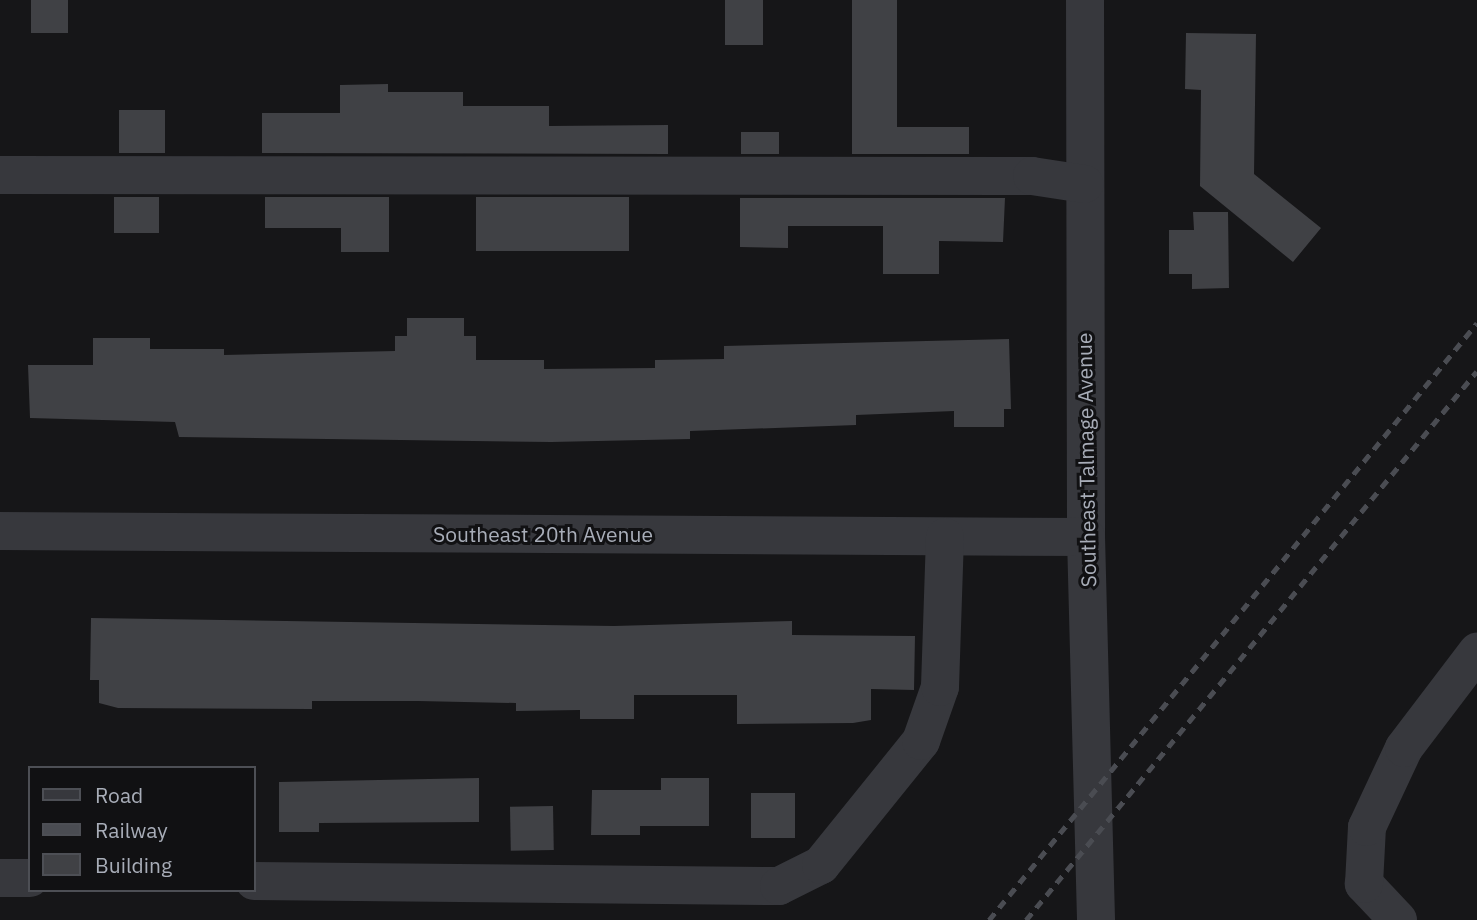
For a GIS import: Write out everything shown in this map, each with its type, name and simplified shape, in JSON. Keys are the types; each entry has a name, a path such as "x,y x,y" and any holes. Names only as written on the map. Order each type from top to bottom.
{"street":[{"name":"Southeast Talmage Avenue","path":"1085,0 1086,537 1096,920"},
{"path":"0,175 1032,176 1084,184"},
{"name":"Southeast 20th Avenue","path":"0,531 1086,537"},
{"path":"256,881 779,886 821,865 921,741 940,687 945,537"},
{"path":"1398,920 1364,884 1367,827 1404,748 1477,652"},
{"path":"0,878 28,878"}],"building":[{"path":"31,0 68,0 68,33 31,33"},
{"path":"725,0 763,0 763,45 725,45"},
{"path":"852,0 897,0 897,127 969,127 969,154 852,154"},
{"path":"1186,33 1256,34 1254,174 1321,228 1293,262 1200,186 1201,90 1185,89"},
{"path":"388,84 388,92 463,92 463,106 549,106 549,126 668,125 668,154 262,153 262,113 340,113 340,85"},
{"path":"119,110 165,110 165,153 119,153"},
{"path":"741,132 779,132 779,154 741,154"},
{"path":"114,197 159,197 159,233 114,233"},
{"path":"265,197 389,197 389,252 341,252 341,228 265,228"},
{"path":"476,197 629,197 629,251 476,251"},
{"path":"740,198 1005,198 1003,242 939,241 939,274 883,274 883,226 788,226 788,248 740,247"},
{"path":"1193,212 1228,212 1229,288 1192,289 1192,274 1169,274 1169,230 1194,230"},
{"path":"407,318 464,318 464,336 476,336 476,360 544,360 544,369 655,368 655,360 724,359 724,346 1009,339 1011,409 1004,409 1004,427 954,427 954,411 856,415 856,425 690,431 690,439 551,442 179,437 175,422 30,418 28,365 93,365 93,338 150,338 150,349 224,349 224,355 395,351 395,336 407,336"},
{"path":"91,618 614,626 792,621 792,635 915,636 914,690 871,689 871,720 853,723 737,724 737,695 634,695 634,719 580,719 580,710 516,711 516,703 312,701 312,709 118,708 99,703 99,680 90,680"},
{"path":"479,778 479,822 319,823 319,832 279,832 279,782"},
{"path":"661,778 709,778 709,826 640,826 640,835 591,835 592,790 661,790"},
{"path":"751,793 795,793 795,838 751,838"},
{"path":"553,806 554,850 511,851 510,807"}],"railway":[{"path":"989,920 1477,323"},
{"path":"1026,920 1477,371"}]}
